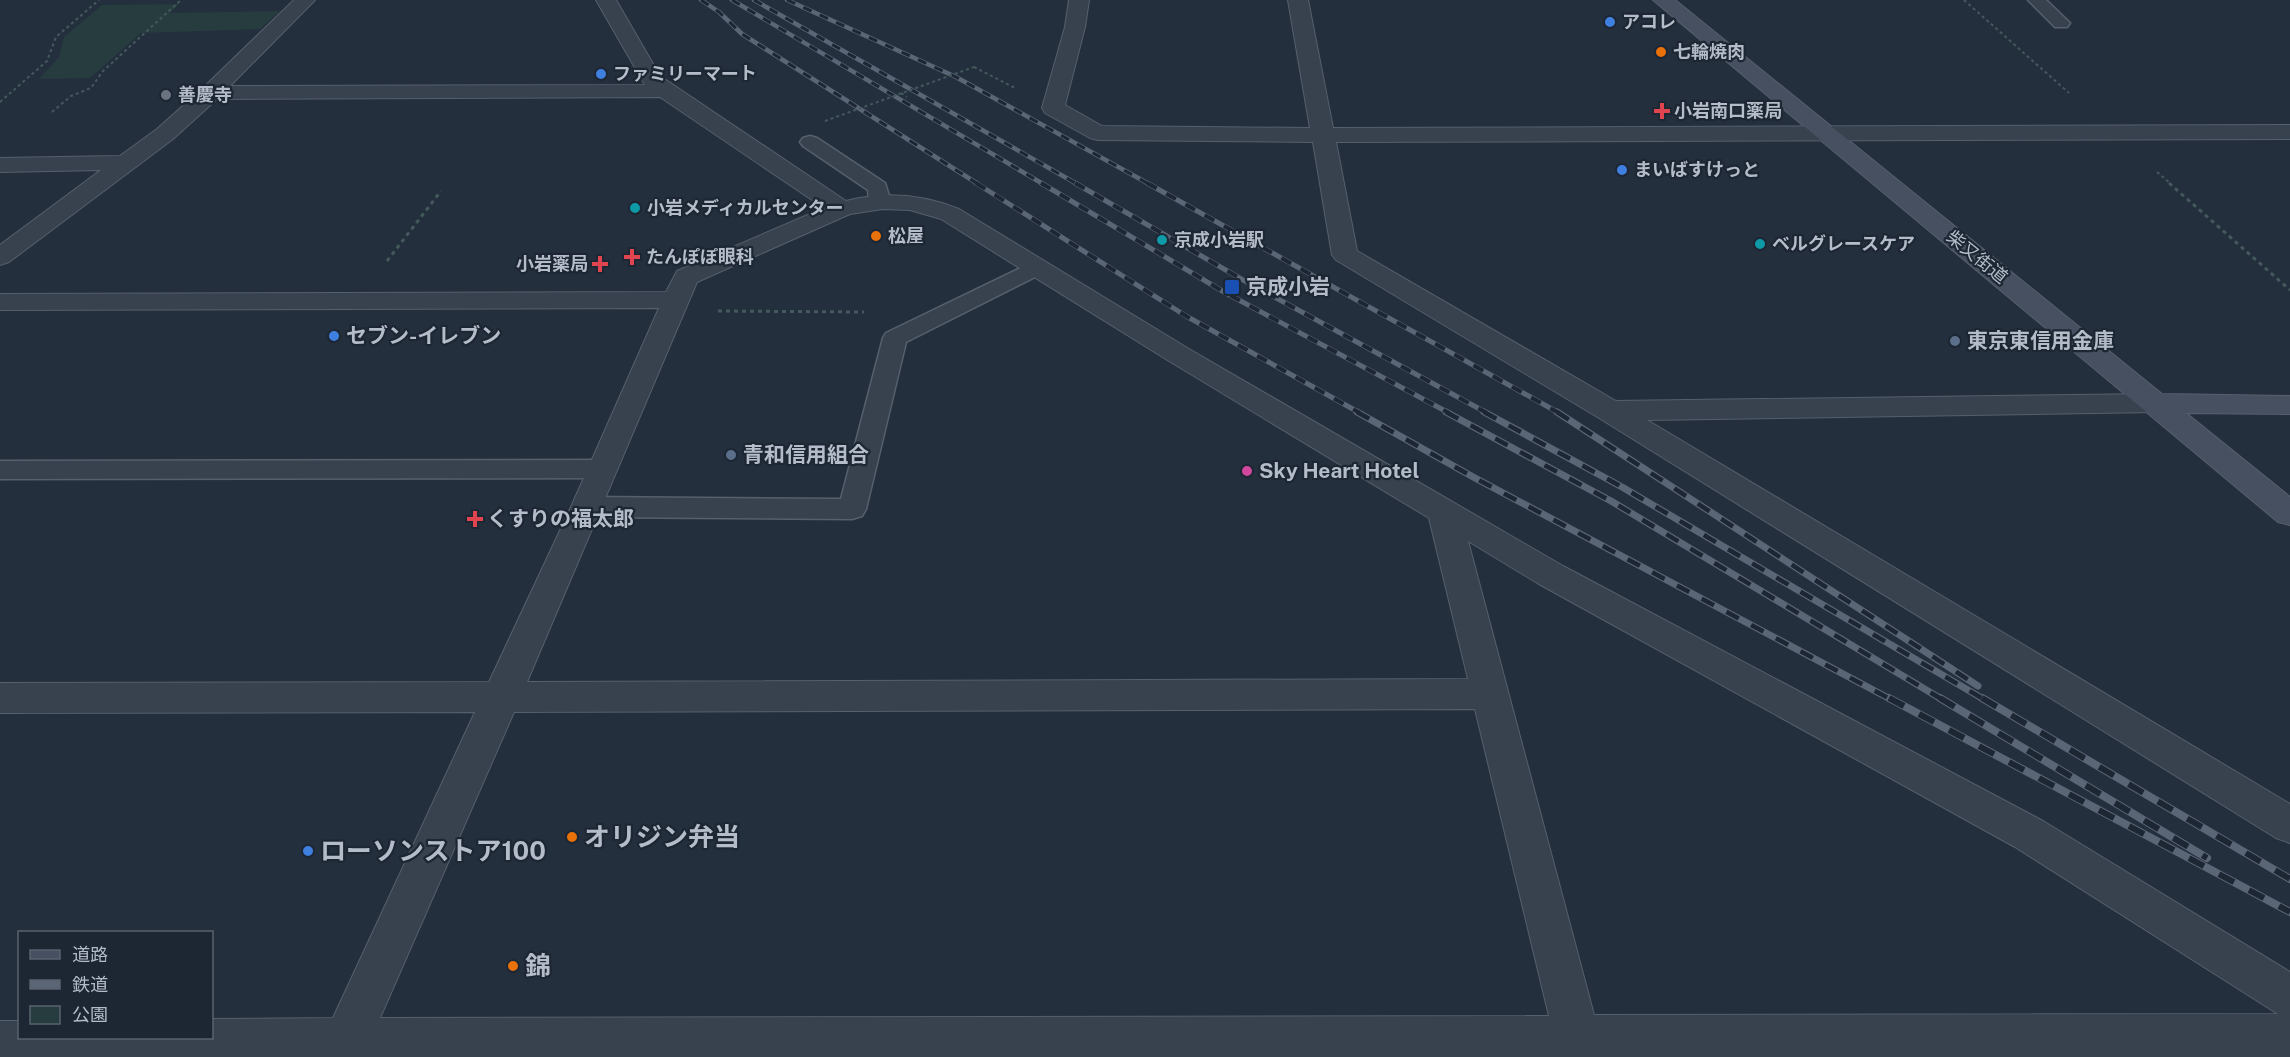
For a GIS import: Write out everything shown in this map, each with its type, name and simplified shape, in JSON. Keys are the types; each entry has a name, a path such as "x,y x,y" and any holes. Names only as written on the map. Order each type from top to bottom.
{"main road":[{"name":"柴又街道","path":"1663,0 2290,514"},
{"path":"2155,403 2290,405"}],"street":[{"path":"0,257 165,134 211,93 305,0"},
{"path":"606,0 652,80 842,209"},
{"path":"1079,0 1075,27 1053,108 1098,133 2290,132"},
{"path":"1298,0 1345,255 1610,411 2290,825"},
{"path":"211,93 665,91"},
{"path":"0,165 126,163"},
{"path":"342,1049 587,507 686,277 842,209 899,201 933,207 950,214 1035,268 1551,575 2029,834 2290,997"},
{"path":"0,302 356,301 673,305"},
{"path":"1610,411 2155,403"},
{"path":"1443,509 1580,1048"},
{"path":"0,698 1491,694"},
{"path":"0,1044 342,1049 1580,1048 2290,1037"}],"lane":[{"path":"2036,0 2061,23"},
{"path":"810,142 878,187 880,202"},
{"path":"587,507 863,509 895,338 1035,268"},
{"path":"0,470 603,469"}],"path":[{"path":"0,102 47,61 56,37 99,0"},
{"path":"52,112 71,96 91,88 103,72 181,0"},
{"path":"825,121 974,67 1024,93"},
{"path":"901,93 907,97"},
{"path":"356,301 441,190"},
{"path":"673,305 866,312 899,335"}],"green space":[{"path":"179,4 170,13 280,11 260,29 141,33 90,78 39,79 59,57 64,37 102,5"}],"railway":[{"path":"701,0 719,12 742,34 978,184"},
{"path":"732,0 1043,184"},
{"path":"754,0 1077,184"},
{"path":"787,0 956,77 1149,184"},
{"path":"976,183 1186,316 1360,413"},
{"path":"1041,183 1224,292 1449,413"},
{"path":"1075,183 1243,280 1487,413"},
{"path":"1147,183 1559,413"},
{"path":"1357,412 1475,478 1892,700"},
{"path":"1446,412 1611,501 1943,700"},
{"path":"1484,412 1622,487 1985,700"},
{"path":"1557,412 1978,686"},
{"path":"1889,698 2290,912"},
{"path":"1940,698 2207,858"},
{"path":"1982,698 2290,879"}],"place":[{"name":"アコレ","path":"1610,22"},
{"name":"七輪焼肉","path":"1661,52"},
{"name":"ファミリーマート","path":"601,74"},
{"name":"善慶寺","path":"166,95"},
{"name":"小岩南口薬局","path":"1662,111"},
{"name":"まいばすけっと","path":"1622,170"},
{"name":"小岩メディカルセンター","path":"635,208"},
{"name":"松屋","path":"876,236"},
{"name":"京成小岩駅","path":"1162,240"},
{"name":"ベルグレースケア","path":"1760,244"},
{"name":"たんぽぽ眼科","path":"632,257"},
{"name":"小岩薬局","path":"600,264"},
{"name":"京成小岩","path":"1232,287"},
{"name":"セブン-イレブン","path":"334,336"},
{"name":"東京東信用金庫","path":"1955,341"},
{"name":"青和信用組合","path":"731,455"},
{"name":"Sky Heart Hotel","path":"1247,471"},
{"name":"くすりの福太郎","path":"475,519"},
{"name":"オリジン弁当","path":"572,837"},
{"name":"ローソンストア100","path":"308,851"},
{"name":"錦","path":"513,966"}]}
